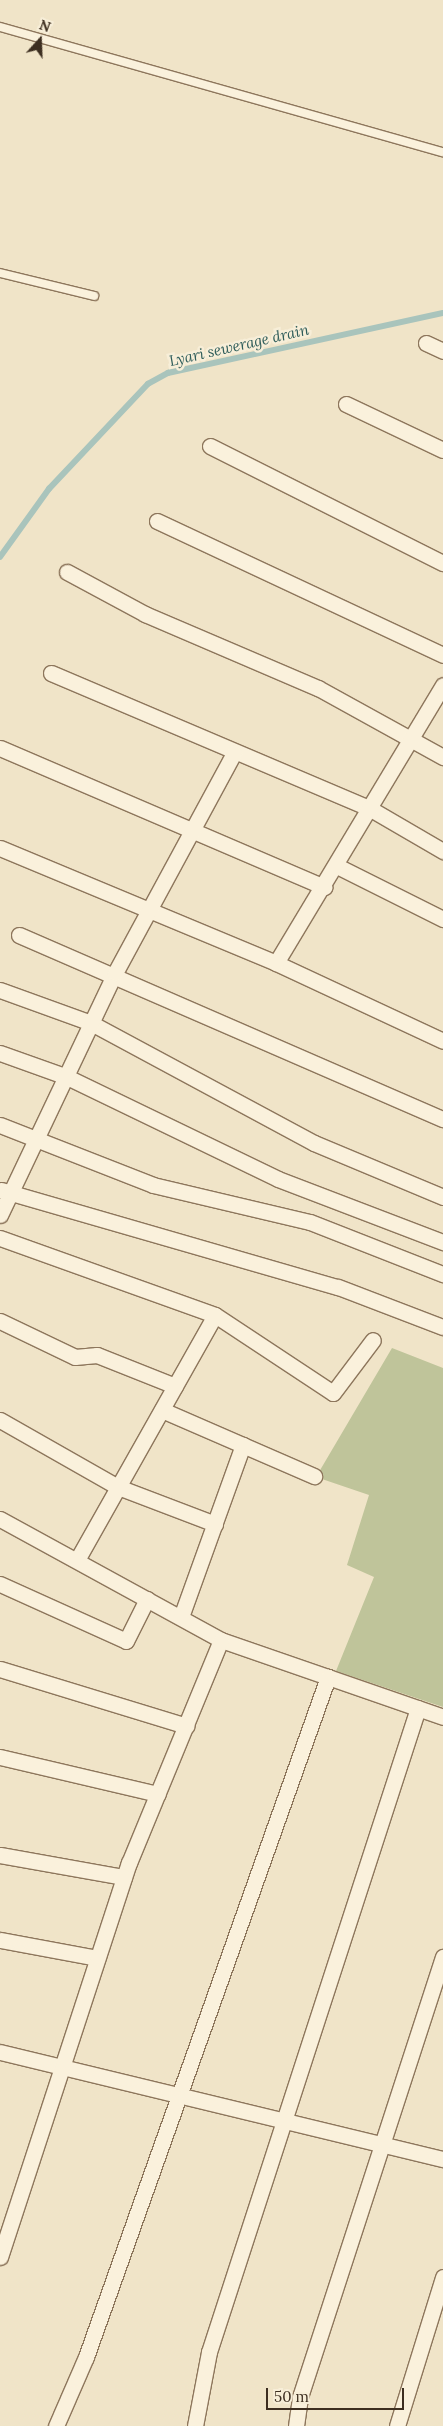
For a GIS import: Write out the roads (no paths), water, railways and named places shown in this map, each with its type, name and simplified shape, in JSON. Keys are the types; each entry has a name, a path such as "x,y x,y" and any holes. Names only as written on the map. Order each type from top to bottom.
{"street":[{"path":"426,343 443,351"},
{"path":"346,404 443,450"},
{"path":"210,446 443,563"},
{"path":"157,521 443,655"},
{"path":"67,572 145,614 318,688 443,756"},
{"path":"51,674 369,808 443,851"},
{"path":"276,963 325,887 410,737 443,685"},
{"path":"0,748 325,887"},
{"path":"0,1215 5,1190 35,1139 67,1077 115,973 234,752"},
{"path":"0,848 276,963 441,1037"},
{"path":"337,866 443,919"},
{"path":"18,935 115,973 443,1119"},
{"path":"0,990 91,1023 314,1143 443,1197"},
{"path":"0,1053 67,1077 278,1179 443,1242"},
{"path":"0,1125 153,1185 310,1222 443,1274"},
{"path":"5,1190 338,1287 443,1327"},
{"path":"0,1238 215,1315 333,1393 373,1340"},
{"path":"77,1560 215,1315"},
{"path":"0,1321 75,1356 97,1355 175,1386"},
{"path":"162,1410 314,1476"},
{"path":"0,1420 118,1487 215,1524"},
{"path":"181,1618 243,1445"},
{"path":"0,1518 221,1640 443,1717"},
{"path":"0,1584 126,1641 147,1599"},
{"path":"0,2257 124,1877 221,1640"},
{"path":"0,1669 186,1726"},
{"path":"56,2426 86,2357 177,2093 328,1677"},
{"path":"195,2426 209,2352 282,2119 418,1708"},
{"path":"0,1757 158,1794"},
{"path":"0,1855 124,1877"},
{"path":"0,1940 97,1958"},
{"path":"296,2426 300,2397 443,1957"},
{"path":"0,2052 177,2093 443,2159"},
{"path":"397,2426 443,2277"}],"lane":[{"path":"0,27 443,152"},
{"path":"0,272 94,296"}],"waterway":[{"name":"Lyari sewerage drain","path":"0,557 49,489 148,384 168,373 443,313"}]}
